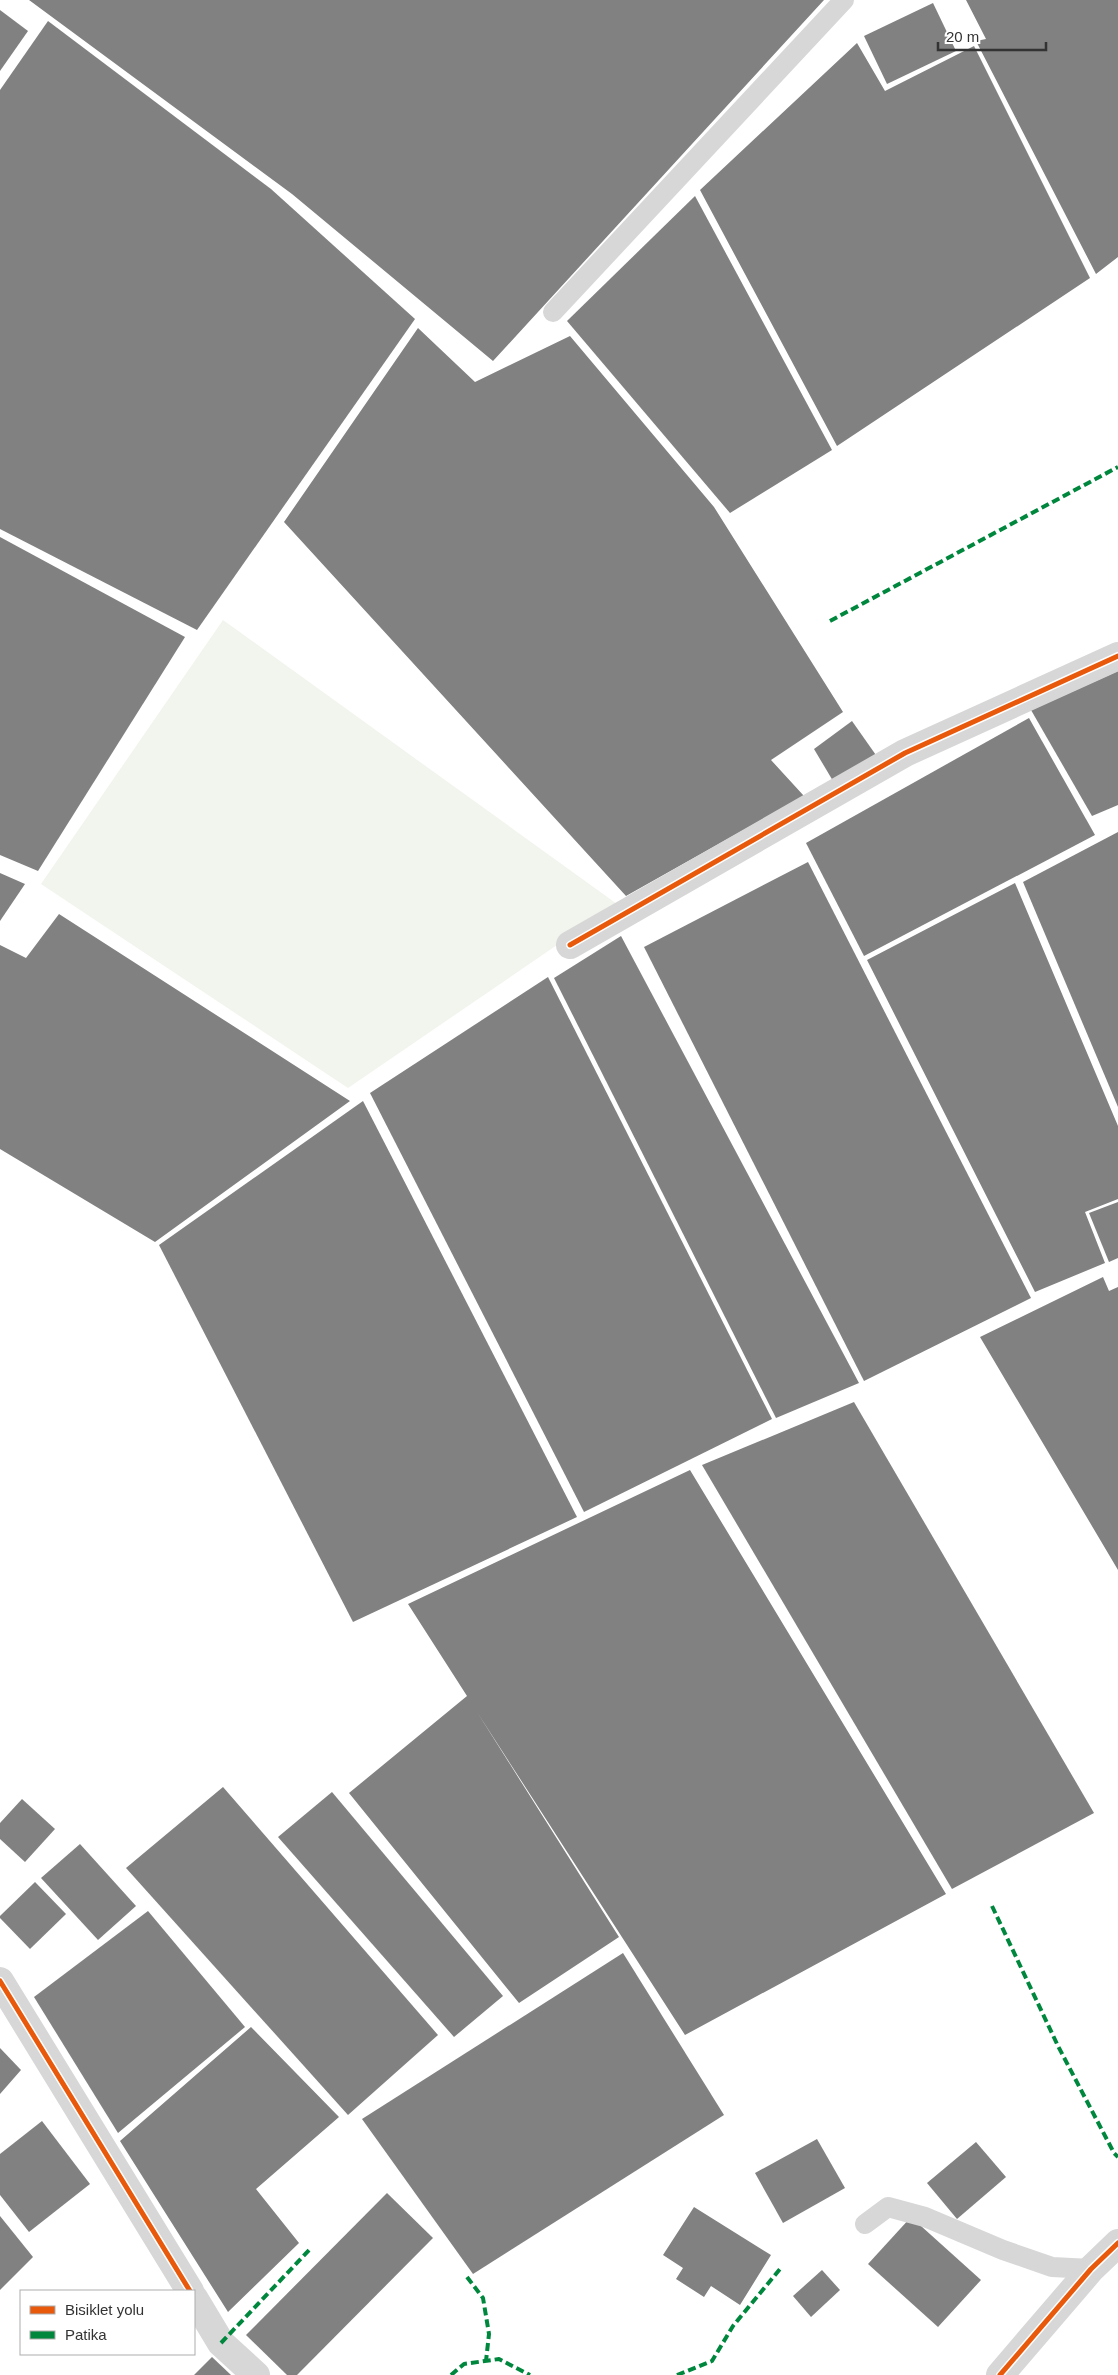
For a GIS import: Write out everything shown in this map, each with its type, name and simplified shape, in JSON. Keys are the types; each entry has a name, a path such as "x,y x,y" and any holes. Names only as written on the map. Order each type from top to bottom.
{"street":[{"path":"570,945 905,753 1118,656"},
{"path":"0,1980 189,2290"},
{"path":"1000,2375 1091,2269 1118,2244"},
{"path":"195,2300 221,2342 256,2375"}],"lane":[{"path":"553,312 844,0"},
{"path":"865,2224 888,2207 926,2217 1004,2250 1052,2267 1091,2269"}],"shaded area":[{"path":"223,620 617,904 348,1088 41,884"}],"building":[{"path":"29,0 824,0 493,361 292,194"},
{"path":"966,0 1118,0 1118,257 1096,274 976,41 986,39"},
{"path":"933,3 956,51 887,84 864,36"},
{"path":"0,10 28,31 0,71"},
{"path":"48,21 271,189 415,319 197,630 0,529 0,90"},
{"path":"857,43 885,91 974,46 1090,278 837,446 700,190"},
{"path":"695,196 832,450 730,513 567,321"},
{"path":"418,328 475,382 570,336 714,507 843,712 771,760 804,796 626,896 284,522"},
{"path":"0,537 185,637 38,871 0,855"},
{"path":"1118,671 1118,805 1092,816 1031,710"},
{"path":"1029,718 1095,835 864,956 806,843"},
{"path":"852,721 878,758 833,781 814,749"},
{"path":"1118,832 1118,1107 1023,882"},
{"path":"808,862 1031,1298 864,1381 644,947"},
{"path":"0,873 25,884 0,921"},
{"path":"1015,883 1118,1126 1118,1199 1085,1212 1105,1263 1035,1292 867,960"},
{"path":"59,914 350,1101 155,1242 0,1149 0,945 26,958"},
{"path":"621,936 859,1383 776,1418 554,978"},
{"path":"548,977 772,1419 584,1512 370,1093"},
{"path":"363,1101 577,1517 353,1622 159,1245"},
{"path":"1118,1202 1118,1258 1109,1262 1089,1213"},
{"path":"1103,1277 1109,1291 1118,1287 1118,1570 980,1337"},
{"path":"854,1402 1094,1813 952,1889 702,1465"},
{"path":"690,1470 946,1894 685,2035 477,1712 619,1937 519,2003 349,1793 467,1696 408,1604"},
{"path":"223,1787 438,2035 348,2115 126,1868"},
{"path":"332,1792 503,1996 454,2037 278,1837"},
{"path":"22,1799 55,1829 25,1862 0,1839 0,1823"},
{"path":"80,1844 136,1906 98,1940 41,1878"},
{"path":"35,1882 66,1914 30,1949 0,1916"},
{"path":"148,1911 245,2027 118,2133 34,1997"},
{"path":"623,1953 724,2115 473,2274 362,2119"},
{"path":"251,2027 339,2117 256,2189 299,2243 228,2312 120,2141"},
{"path":"0,2048 21,2070 0,2094"},
{"path":"42,2121 90,2184 29,2232 0,2195 0,2154"},
{"path":"817,2139 845,2188 783,2223 755,2173"},
{"path":"976,2142 1006,2177 957,2219 927,2183"},
{"path":"387,2193 433,2238 297,2375 287,2375 246,2335"},
{"path":"694,2207 771,2255 740,2305 711,2286 704,2297 676,2279 683,2268 663,2255"},
{"path":"0,2216 33,2257 0,2290"},
{"path":"911,2217 981,2280 938,2327 868,2264"},
{"path":"822,2270 840,2290 811,2317 793,2296"},
{"path":"212,2357 231,2375 194,2375"}],"marked path":[{"path":"830,621 1118,467"},
{"path":"992,1906 1058,2046 1114,2153 1118,2157"},
{"path":"221,2343 311,2248"},
{"path":"677,2375 712,2361 733,2326 780,2269"},
{"path":"467,2277 483,2298 489,2334 486,2361"},
{"path":"451,2375 464,2364 499,2359 530,2375"}],"cycle path":[{"path":"570,945 905,753 1118,656"},
{"path":"0,1981 189,2290"},
{"path":"1000,2375 1091,2269 1118,2243"}]}
